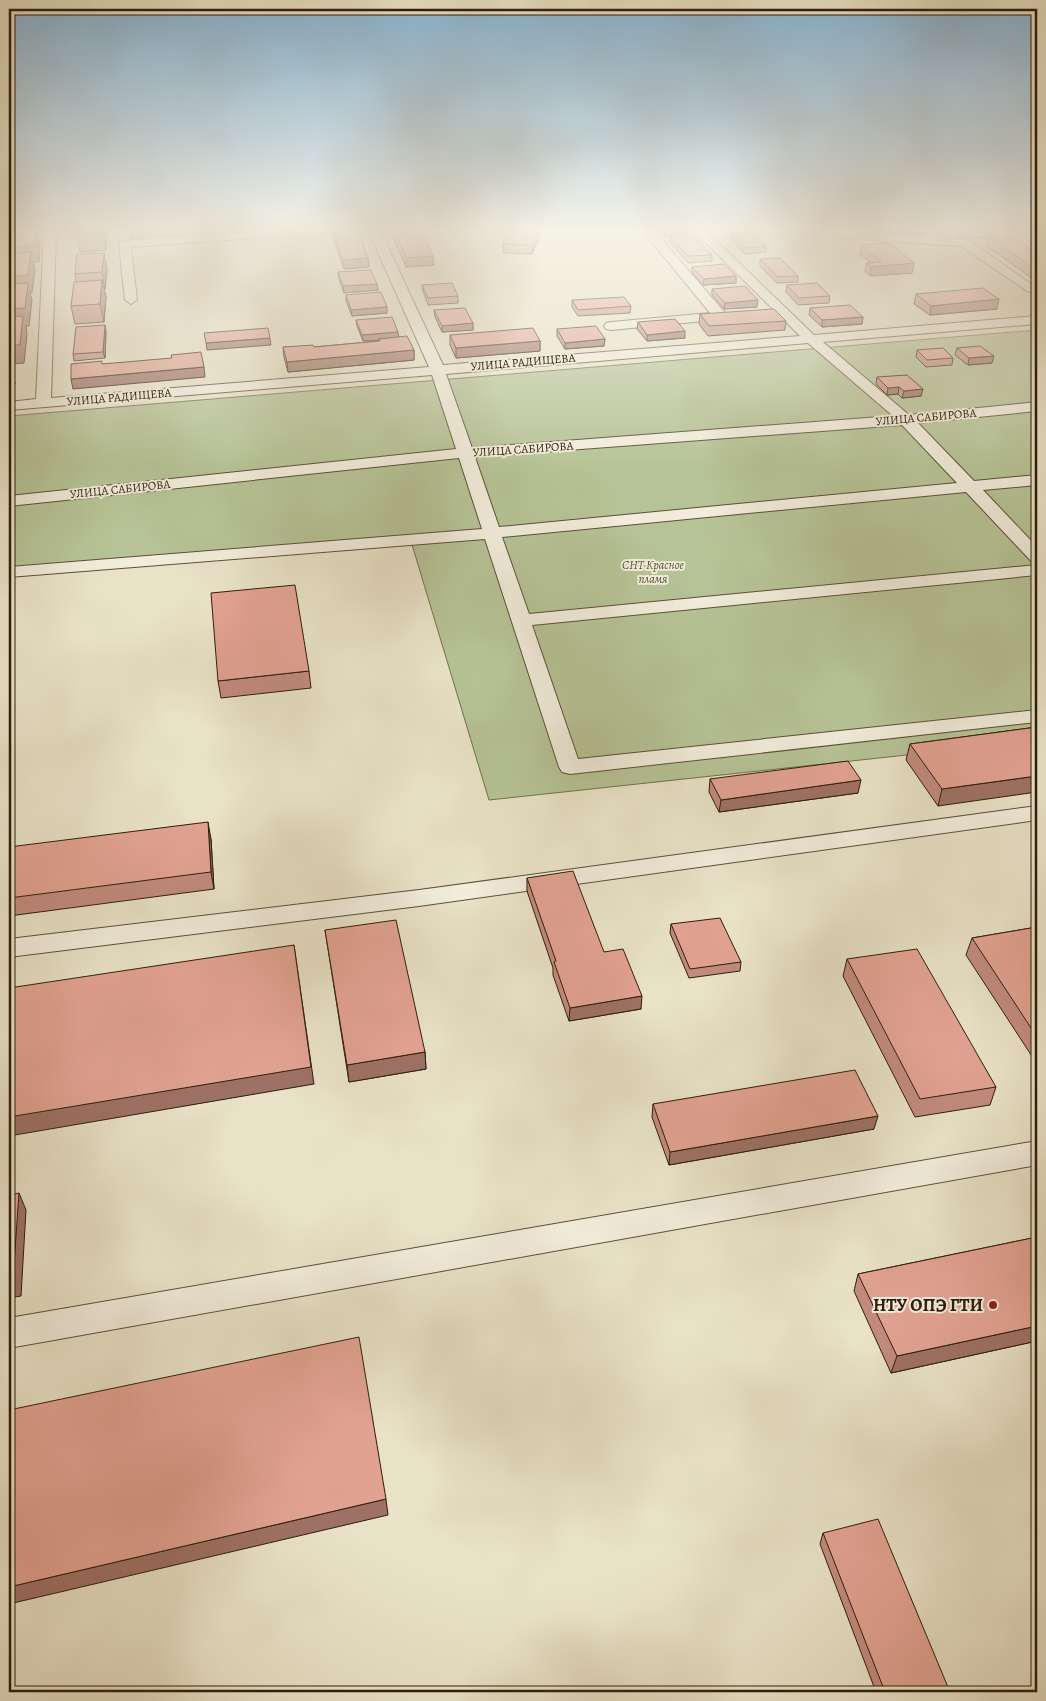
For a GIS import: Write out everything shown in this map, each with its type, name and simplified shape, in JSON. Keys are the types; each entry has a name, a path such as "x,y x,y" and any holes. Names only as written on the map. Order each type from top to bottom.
{"street":[{"path":"43,404 47,309"},
{"path":"410,309 438,370 570,767 1037,716"},
{"path":"611,326 720,316 714,309"},
{"path":"781,309 810,338 906,420 1037,557"},
{"name":"УЛИЦА РАДИЩЕВА","path":"9,406 1037,320"},
{"name":"УЛИЦА САБИРОВА","path":"9,501 466,453 906,420 1037,406"},
{"path":"9,572 493,533 1037,480"},
{"path":"522,620 1037,570"},
{"path":"9,948 419,898 1037,813"},
{"path":"9,1333 1037,1153"}],"green space":[{"name":"СНТ Красное пламя","path":"1037,330 1037,741 489,800 410,538 9,574 9,416"}],"building":[{"path":"466,309 473,323 442,326 434,310"},
{"path":"774,309 786,321 709,326 700,314"},
{"path":"811,309 855,309 863,317 822,320"},
{"path":"23,316 20,345 9,345 9,317"},
{"path":"392,317 398,332 362,335 356,320"},
{"path":"675,319 685,331 647,335 638,322"},
{"path":"105,325 103,352 73,354 76,327"},
{"path":"596,326 605,339 565,343 557,329"},
{"path":"268,328 270,338 206,343 204,333"},
{"path":"533,328 540,341 456,348 450,335"},
{"path":"407,336 414,350 287,362 283,347 313,345 314,347 380,341 379,339"},
{"path":"980,346 994,356 969,358 957,348"},
{"path":"943,348 953,358 927,360 917,350"},
{"path":"201,352 204,367 71,379 71,364 102,361 102,364 172,358 171,355"},
{"path":"907,375 923,389 904,391 899,387 888,388 877,377"},
{"path":"295,585 309,671 218,681 211,593"},
{"path":"1037,727 1037,776 942,789 910,744"},
{"path":"848,761 861,780 721,800 710,779"},
{"path":"208,822 211,872 9,898 9,847"},
{"path":"573,871 604,952 623,949 642,996 570,1008 527,878"},
{"path":"720,918 741,962 690,969 671,924"},
{"path":"396,920 425,1052 347,1065 325,930"},
{"path":"1037,927 1037,1037 972,938"},
{"path":"294,945 311,1067 9,1117 9,988"},
{"path":"917,949 996,1087 920,1099 847,959"},
{"path":"855,1070 878,1116 670,1152 653,1104"},
{"path":"19,1193 13,1279 9,1280 9,1195"},
{"path":"1037,1237 1037,1326 897,1356 858,1274"},
{"path":"359,1337 386,1499 9,1587 9,1410"},
{"path":"878,1519 950,1692 885,1692 823,1533"}],"place":[{"name":"НТУ ОПЭ ГТИ","path":"993,1305"}]}
